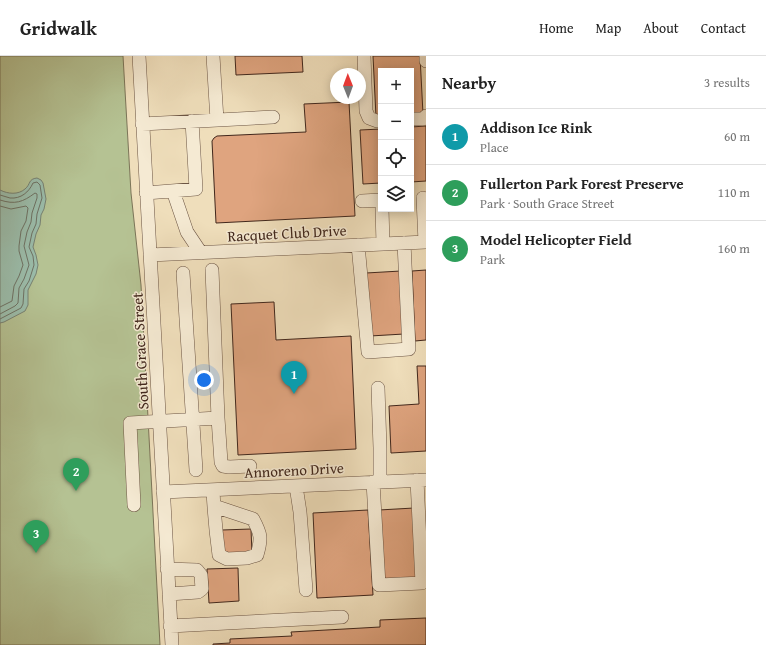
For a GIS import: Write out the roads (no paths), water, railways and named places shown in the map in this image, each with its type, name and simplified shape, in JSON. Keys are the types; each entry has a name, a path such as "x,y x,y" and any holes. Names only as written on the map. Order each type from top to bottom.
{"street":[{"name":"South Grace Street","path":"139,56 172,645"},
{"path":"214,56 216,120"},
{"path":"364,56 366,111 369,118 378,121"},
{"path":"426,56 426,61"},
{"path":"414,119 423,119 426,116"},
{"path":"142,124 273,117"},
{"path":"146,193 196,189 192,121"},
{"path":"173,191 187,232 201,253"},
{"path":"420,199 426,242"},
{"path":"362,201 378,200"},
{"path":"382,212 383,244"},
{"name":"Racquet Club Drive","path":"150,255 426,242"},
{"path":"358,245 368,352 409,349 404,243"},
{"path":"212,270 221,462 223,466 229,467 250,466"},
{"path":"183,273 196,470"},
{"path":"378,388 380,448 377,482 379,585 424,583 422,480"},
{"path":"134,504 130,422 218,418"},
{"name":"Annoreno Drive","path":"163,492 422,480"},
{"path":"296,486 300,512 306,590"},
{"path":"213,490 214,506 216,534 219,555 227,559 247,558 257,555 261,543 259,531 253,519 214,506"},
{"path":"167,569 197,570 201,575 202,589 198,592 169,594"},
{"path":"170,626 342,617"}],"water":[{"path":"37,178 43,183 46,199 33,247 38,265 36,274 28,290 28,305 25,311 0,323 0,190 16,193 25,189 32,179"}],"place":[{"name":"Addison Ice Rink","path":"294,394"},
{"name":"Fullerton Park Forest Preserve","path":"76,491"},
{"name":"Model Helicopter Field","path":"36,553"}]}
